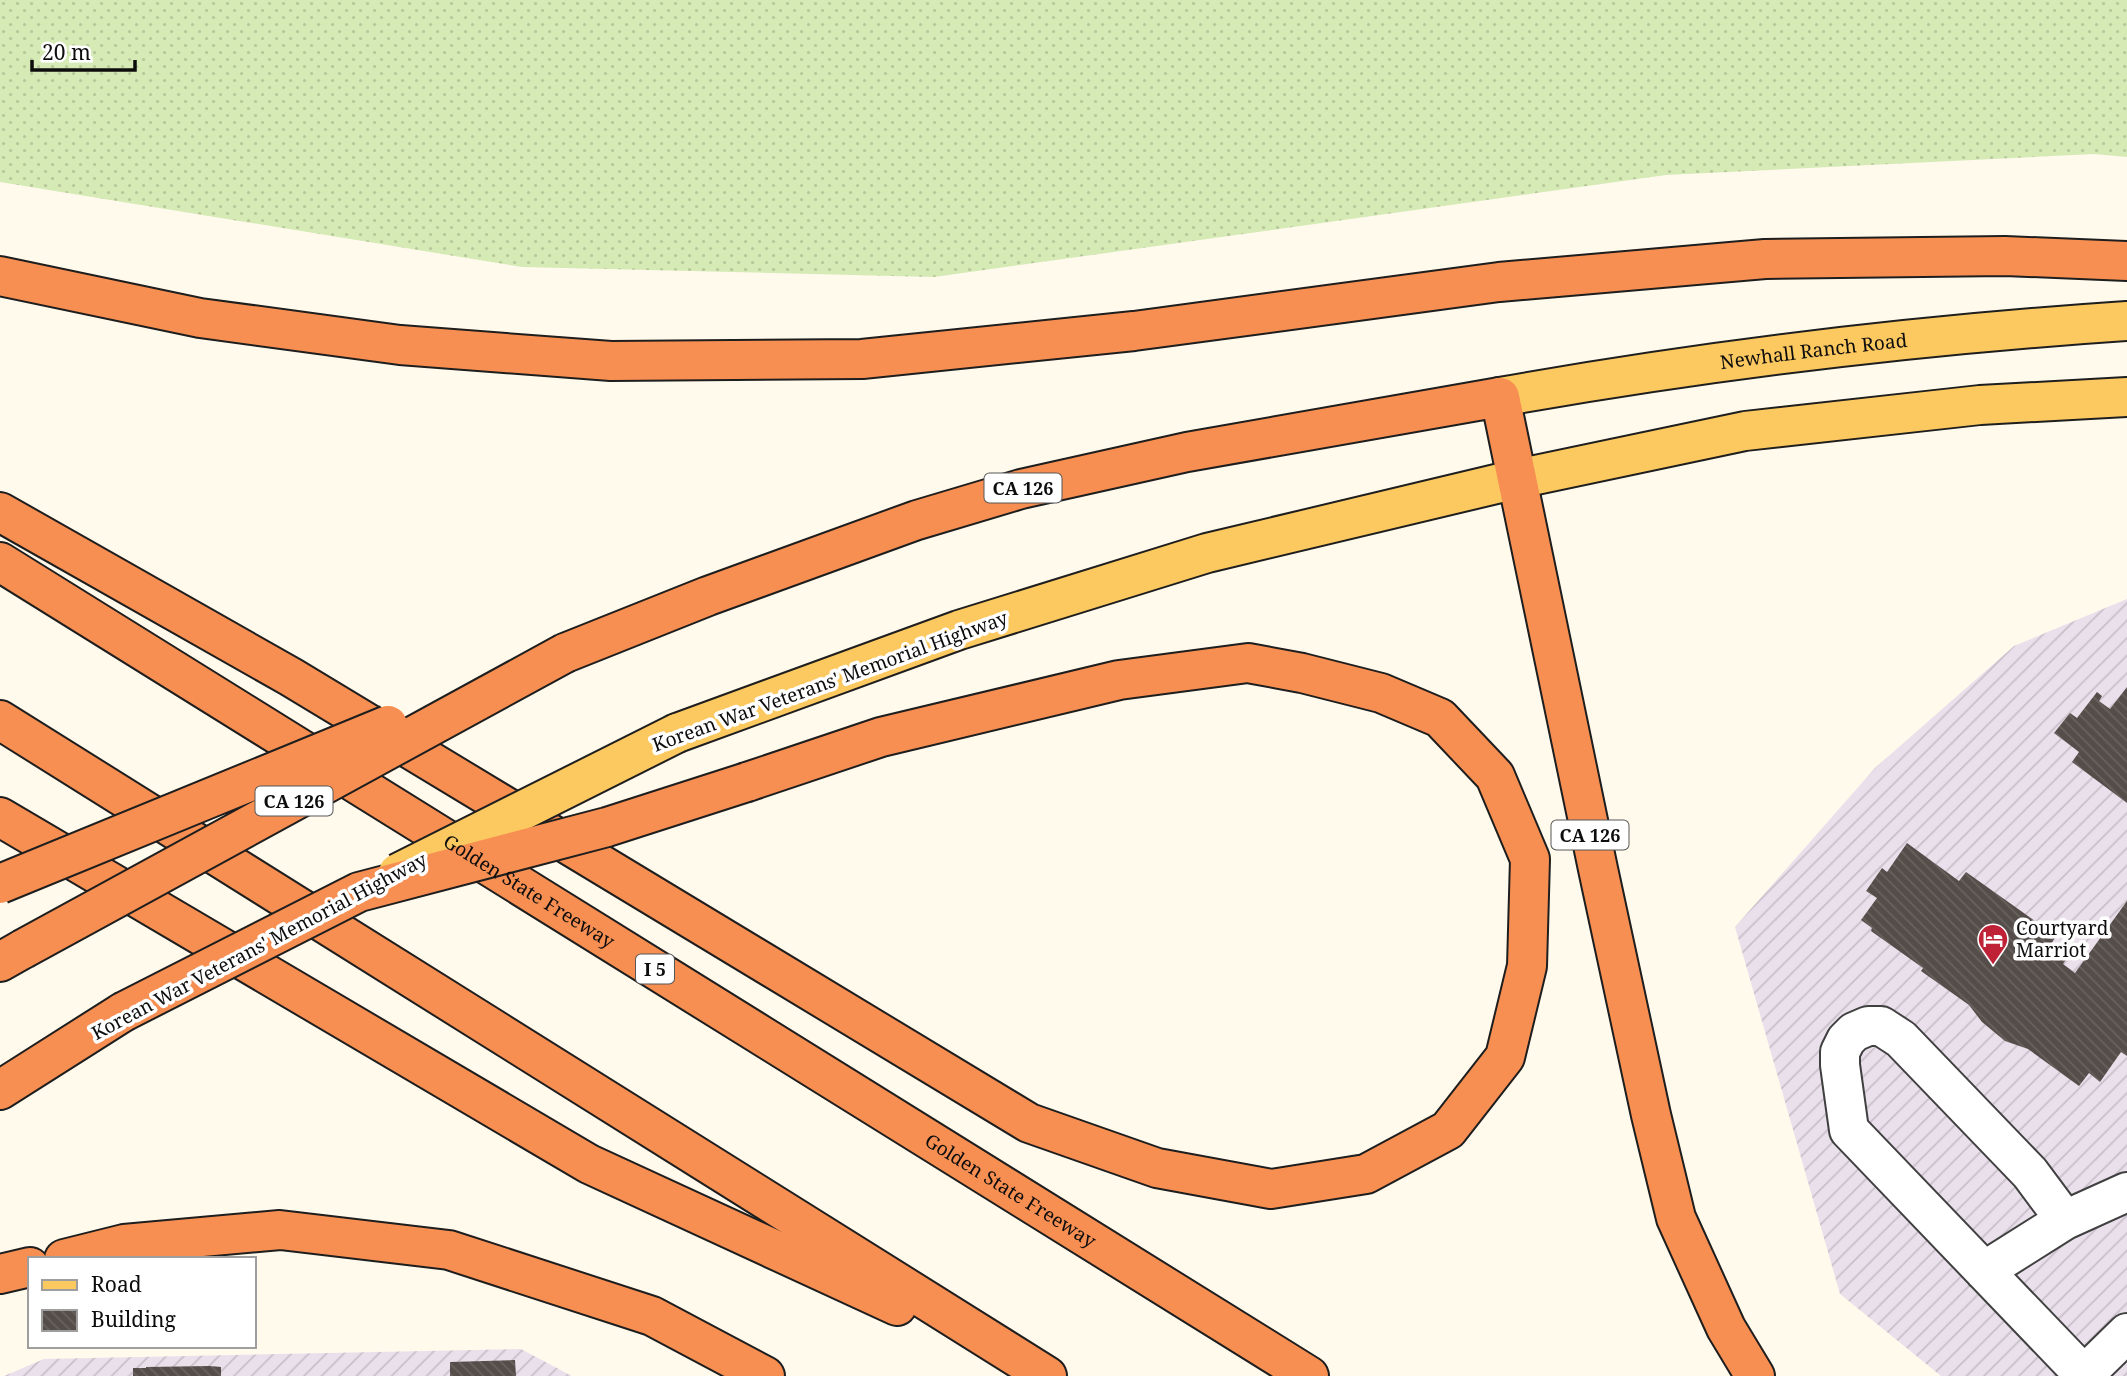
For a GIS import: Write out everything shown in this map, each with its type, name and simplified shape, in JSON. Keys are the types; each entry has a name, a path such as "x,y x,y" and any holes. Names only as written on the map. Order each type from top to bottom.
{"highway":[{"path":"0,276 200,318 400,345 611,361 848,359 1135,331 1499,282 1765,259 2005,256 2127,261"},
{"name":"CA 126","path":"11,955 565,653 708,596 891,530 1021,489 1187,452 1500,397 1604,897 1676,1218 1726,1328 1755,1376"},
{"path":"0,512 291,677 1030,1123 1157,1168 1271,1189 1366,1174 1448,1130 1505,1058 1527,966 1530,859 1495,776 1440,718 1381,693 1302,673 1248,663 1119,680 881,737 607,828 359,892"},
{"name":"Golden State Freeway","path":"0,562 1309,1376"},
{"path":"0,884 565,653"},
{"path":"0,720 1046,1375"},
{"path":"0,817 589,1164 1046,1375"},
{"name":"Korean War Veterans' Memorial Highway","path":"0,1090 123,1012 359,892"},
{"path":"72,1257 124,1244 280,1230 449,1250 652,1315 765,1376"},
{"path":"0,1274 28,1267"}],"main road":[{"name":"Newhall Ranch Road","path":"1500,397 1590,381 1871,342 2010,328 2127,321"},
{"path":"1517,479 1745,431 1980,405 2127,397"},
{"name":"Korean War Veterans' Memorial Highway","path":"359,892 677,733 959,630 1207,553 1517,479"}],"lane":[{"path":"2065,1220 2030,1173 1901,1039 1881,1026 1854,1032 1846,1040 1840,1052 1840,1066 1849,1130 2084,1376 2127,1333"},
{"path":"1984,1271 2065,1220 2127,1192"}],"shaded area":[{"path":"2127,599 2127,1376 1941,1376 1840,1294 1735,927 1875,768 2014,646"},
{"path":"521,1349 572,1376 4,1376 44,1359"}],"green space":[{"path":"0,0 2127,0 2127,157 2094,154 1666,175 934,277 522,267 0,182"}],"building":[{"path":"2127,687 2127,803 2072,762 2079,752 2054,733 2070,713 2077,718 2097,692 2102,696 2099,701 2110,709"},
{"name":"Courtyard Marriot","path":"1907,843 1959,881 1966,872 2056,936 2050,946 2067,958 2063,964 2075,973 2127,901 2127,1056 2121,1052 2100,1082 2089,1073 2079,1086 2028,1049 2005,1041 1982,1022 1969,1005 1921,971 1923,968 1871,931 1872,928 1861,920 1877,898 1866,891 1882,868 1887,872"},
{"path":"515,1360 516,1376 450,1376 450,1362"},
{"path":"221,1367 221,1376 133,1376 133,1368"}],"place":[{"name":"Courtyard Marriot","path":"1993,966"}]}
